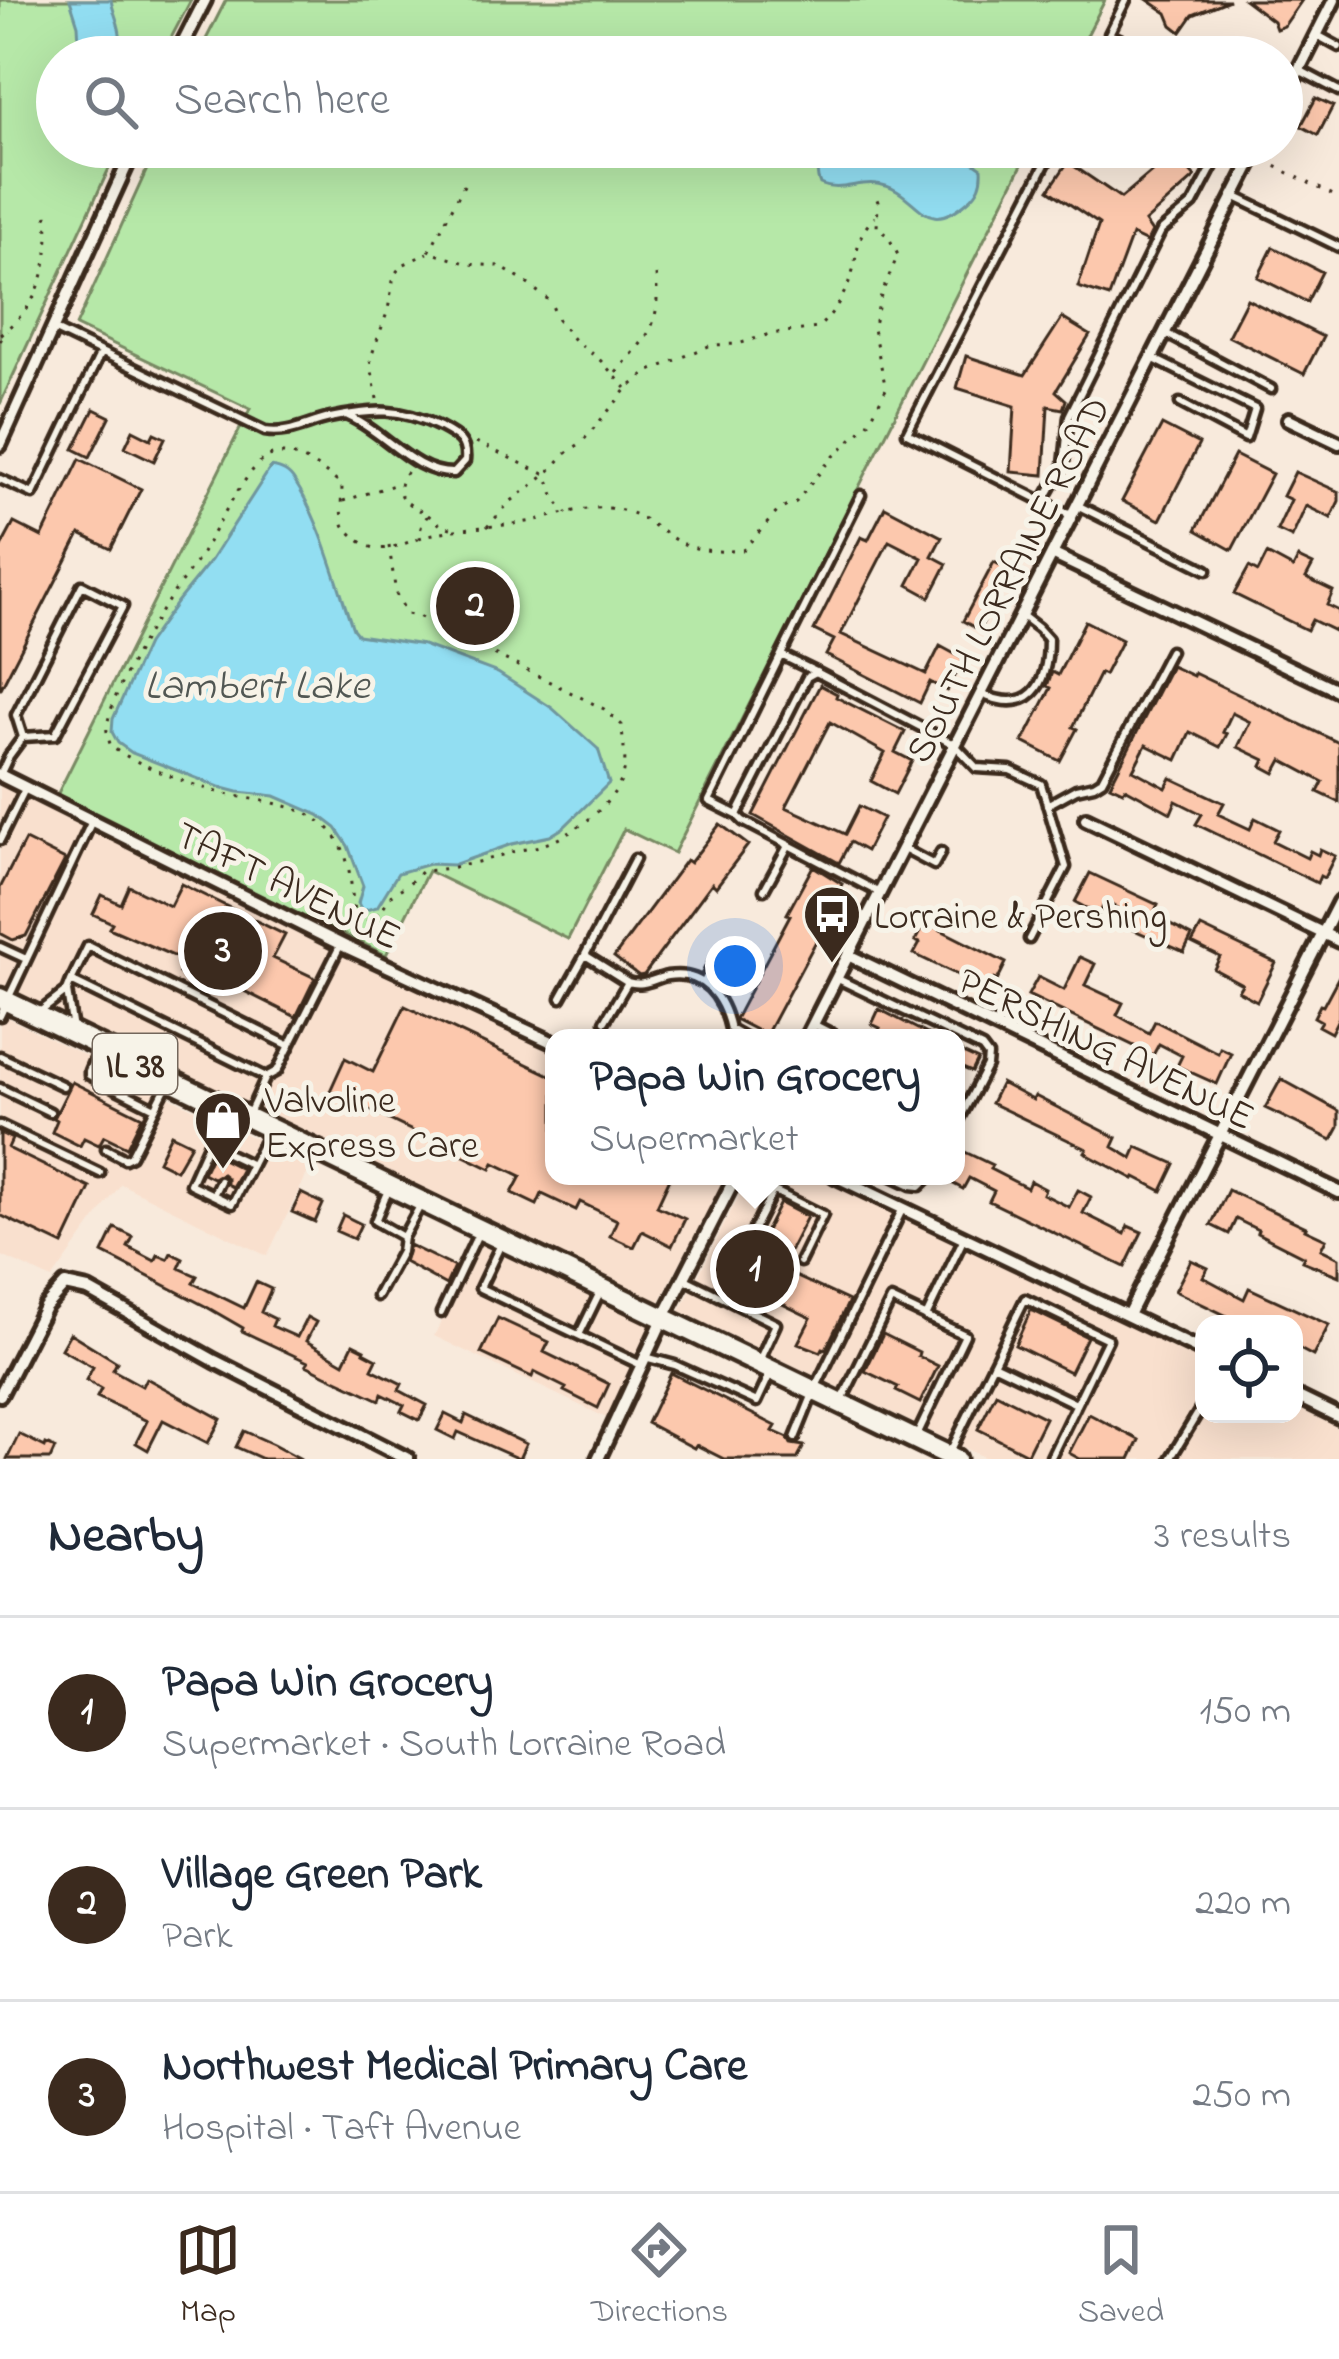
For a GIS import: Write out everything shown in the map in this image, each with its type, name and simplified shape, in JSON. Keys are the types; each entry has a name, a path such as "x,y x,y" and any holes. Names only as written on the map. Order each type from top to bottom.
{"main road":[{"name":"IL 38","path":"2,1005 35,1015 952,1457"}],"street":[{"path":"187,36 205,0"},
{"path":"1303,62 1334,0"},
{"path":"0,445 125,168"},
{"name":"SOUTH LORRAINE ROAD","path":"810,1029 1234,196 1254,168"},
{"path":"1289,419 1339,442"},
{"path":"1052,554 1339,692"},
{"name":"TAFT AVENUE","path":"0,775 340,944 545,1039"},
{"path":"1086,819 1339,941"},
{"path":"1129,1316 1339,902"},
{"name":"PERSHING AVENUE","path":"848,955 1339,1192"},
{"path":"598,1459 663,1319 735,1185"},
{"path":"855,1185 1195,1348"},
{"path":"0,1394 45,1307 65,1286 88,1290 408,1459"},
{"path":"1303,1399 1339,1417"}],"lane":[{"path":"1113,36 1109,34 1126,0"},
{"path":"1316,35 1339,47"},
{"path":"1303,72 1339,91"},
{"path":"1043,168 907,433 1043,502 1207,570"},
{"path":"1043,502 1064,465 1069,416 1161,231 1193,204 1211,168"},
{"path":"1234,196 1339,247"},
{"path":"53,328 265,431 277,433 328,418 382,411 402,412 458,437 466,446 465,461 454,473 436,471 348,416"},
{"path":"1165,333 1271,389"},
{"path":"0,479 33,494 101,352"},
{"path":"1152,358 1255,410 1246,438 1180,403"},
{"path":"861,496 709,801 880,893"},
{"path":"82,585 123,606 55,735 23,737 16,715 82,585"},
{"path":"981,694 1012,704 1026,700 1036,688 1046,666 1048,639 1021,615"},
{"path":"1047,805 1102,780 1169,651"},
{"path":"781,655 955,745 977,768 1010,770 1041,784 1066,867 1029,940"},
{"path":"737,815 807,677 816,672"},
{"path":"0,775 23,737"},
{"path":"0,840 26,788"},
{"path":"2,1005 92,821"},
{"path":"764,890 788,845"},
{"path":"902,848 934,865 941,852"},
{"path":"561,998 635,859"},
{"path":"248,1118 266,1077 277,1071 340,944"},
{"path":"74,1034 67,991 88,946 290,1046"},
{"path":"0,947 26,959"},
{"path":"704,982 718,954"},
{"path":"585,955 638,985 673,975 704,982 724,1006 730,1029"},
{"path":"836,978 942,1029"},
{"path":"70,981 266,1077"},
{"path":"605,1021 628,982"},
{"path":"35,1015 67,991"},
{"path":"813,1024 823,1029"},
{"path":"965,1040 988,1056 965,1109"},
{"path":"100,1047 89,1075 155,1108"},
{"path":"0,1056 63,1086"},
{"path":"106,1149 125,1159 130,1156 169,1080"},
{"path":"0,1088 50,1112"},
{"path":"0,1125 100,1173"},
{"path":"252,1165 231,1159 208,1144 190,1184 232,1204 271,1129"},
{"path":"213,1195 220,1181"},
{"path":"760,1185 823,1215 800,1262"},
{"path":"389,1186 376,1221 403,1237"},
{"path":"747,1243 773,1191"},
{"path":"377,1295 422,1202"},
{"path":"795,1438 903,1208"},
{"path":"441,1313 480,1230"},
{"path":"926,1317 964,1237"},
{"path":"502,1241 480,1288 579,1335 644,1361 675,1365 758,1402 776,1324 685,1278"},
{"path":"579,1335 602,1289"},
{"path":"952,1457 1025,1299 1108,1339 1049,1459"},
{"path":"840,1404 891,1300 965,1335 915,1440"},
{"path":"993,1364 1076,1404"},
{"path":"1170,1459 1195,1418"}],"path":[{"path":"1272,168 1339,197"},
{"path":"382,411 370,359 388,310 394,275 429,252 464,185"},
{"path":"389,547 395,594 407,614 604,710 622,725 625,769 608,800 562,837 482,862 422,871 392,894 370,921 355,918 352,882 331,831 287,807 200,787 129,758 111,747 106,727 130,664 260,461 274,454 292,454 326,472 342,486 344,526 362,544 382,550 389,547 418,539 439,531 602,507 645,518 690,547 715,553 743,550 779,510 796,502 868,424 886,389 872,329 898,255 878,228 874,191"},
{"path":"0,337 42,280 50,245 46,206"},
{"path":"487,527 582,442 627,389 648,372 711,345 818,328 840,304 854,267 855,248 877,216"},
{"path":"429,252 470,264 499,266 525,282 550,302 574,340 627,389"},
{"path":"615,374 653,328 656,275"},
{"path":"466,446 477,442 546,475 557,502 568,514"},
{"path":"415,460 399,484 404,501 442,526 458,530"},
{"path":"343,501 399,484"},
{"path":"418,539 428,515"}],"shaded area":[{"path":"0,783 344,953 545,1046 545,1185 721,1185 659,1303 0,984"},
{"path":"0,1014 311,1166 267,1256 121,1184 52,1279 0,1255"},
{"path":"744,1185 839,1185 1195,1358 1195,1423 1303,1423 1303,1410 1339,1428 1339,1459 988,1459 680,1311"},
{"path":"480,1242 651,1325 609,1419 434,1336"}],"green space":[{"path":"0,0 191,0 172,36 36,36 36,168 109,168 0,404"},
{"path":"226,0 1105,0 1087,36 208,36"},
{"path":"147,168 1020,168 674,853 624,829 568,939 428,871 386,955 309,917 305,925 53,803 250,409 76,326"}],"water":[{"path":"70,0 111,0 120,36 79,36"},
{"path":"818,168 982,168 981,183 972,198 940,216 921,210 891,188 877,184 835,187 820,184"},
{"name":"Lambert Lake","path":"271,467 290,476 304,498 358,635 423,645 498,673 552,708 598,749 609,783 563,828 453,865 429,864 398,873 377,907 362,911 358,903 363,886 348,846 319,815 275,796 219,787 118,743 112,732 113,719 147,644 211,560"}],"building":[{"path":"1148,0 1229,0 1193,15 1181,32 1167,13"},
{"path":"1245,0 1302,0 1284,26 1276,29 1273,21"},
{"path":"1316,98 1333,106 1318,135 1303,127"},
{"path":"1064,168 1077,168 1121,198 1156,168 1187,168 1195,177 1145,222 1152,232 1147,242 1132,235 1109,297 1078,287 1099,224 1049,190"},
{"path":"1273,247 1322,272 1307,302 1258,277"},
{"path":"1247,299 1323,337 1304,374 1228,336"},
{"path":"1062,318 1090,335 1056,391 1066,400 1063,409 1048,406 1044,475 1011,472 1015,406 957,388 966,356 1025,375"},
{"path":"94,409 110,417 90,457 74,449"},
{"path":"1162,425 1199,444 1160,520 1122,501"},
{"path":"133,430 151,439 154,433 165,438 154,461 125,447"},
{"path":"1235,455 1272,474 1232,550 1196,530"},
{"path":"80,459 141,489 111,549 80,534 0,690 0,549 14,523 42,537"},
{"path":"1295,472 1339,492 1339,501 1331,518 1306,506 1292,537 1277,530 1291,500 1283,496"},
{"path":"885,507 942,537 932,556 947,564 930,597 908,585 922,558 889,541 841,634 926,674 940,646 964,659 947,691 930,682 920,703 826,655 834,640 814,630 861,537 868,540"},
{"path":"1267,554 1293,568 1298,558 1313,565 1306,578 1333,591 1327,605 1339,611 1339,633 1312,620 1307,630 1234,594 1249,567 1258,572"},
{"path":"994,562 1010,570 979,630 963,621"},
{"path":"1085,621 1122,640 1104,675 1100,673 1060,761 1023,742 1051,688 1047,686 1052,672 1058,675"},
{"path":"1171,666 1339,743 1339,802 1318,792 1323,782 1282,760 1275,773 1262,766 1265,760 1238,747 1250,722 1232,713 1220,747 1190,732 1177,760 1146,745 1133,770 1166,788 1171,778 1224,803 1218,814 1250,829 1255,818 1279,830 1273,841 1307,858 1310,851 1318,855 1320,849 1335,856 1317,883 1196,824 1202,814 1176,801 1171,813 1110,785"},
{"path":"820,685 905,732 895,752 912,761 895,794 871,781 885,753 830,722 786,807 845,834 859,806 883,818 866,851 850,842 839,863 753,815"},
{"path":"720,824 748,845 639,976 614,957 686,860 690,863"},
{"path":"25,840 65,860 26,936 13,940 0,933 0,888"},
{"path":"813,866 842,884 769,1029 754,1029 735,1019"},
{"path":"1090,873 1158,905 1153,916 1192,936 1184,952 1132,929 1137,918 1105,902 1099,915 1075,902"},
{"path":"181,884 285,935 273,958 315,978 296,1017 224,981 218,993 179,973 185,961 109,928 112,923 93,914 102,895 121,904 129,886 170,906"},
{"path":"925,922 1006,963 989,990 914,954"},
{"path":"1201,927 1276,963 1257,1001 1238,991 1242,984 1214,969 1220,957 1192,943"},
{"path":"1080,957 1095,964 1085,985 1123,1003 1117,1015 1149,1033 1155,1021 1218,1053 1220,1048 1231,1053 1217,1084 1177,1066 1182,1056 1159,1044 1153,1055 1028,995 1038,977 1064,990"},
{"path":"1339,976 1339,1017 1331,1033 1318,1026 1321,1021 1314,1017"},
{"path":"405,1006 545,1073 545,1185 667,1185 657,1206 685,1219 672,1246 642,1231 634,1247 610,1236 617,1220 580,1202 576,1210 542,1194 537,1205 512,1193 521,1176 494,1163 491,1169 330,1091 345,1058 373,1072"},
{"path":"879,1009 918,1029 880,1029 872,1024"},
{"path":"965,1054 978,1060 972,1072 965,1069"},
{"path":"1281,1079 1339,1111 1339,1127 1332,1140 1265,1108"},
{"path":"72,1082 142,1117 127,1147 104,1136 99,1145 84,1138 80,1146 52,1132"},
{"path":"1001,1083 1117,1138 1113,1147 1132,1158 1137,1147 1175,1164 1162,1191 991,1103"},
{"path":"0,1133 12,1139 8,1148 90,1188 63,1245 0,1215"},
{"path":"171,1134 191,1144 176,1170 158,1161"},
{"path":"965,1152 1027,1188 1030,1181 1045,1189 1043,1194 1069,1207 1078,1190 1091,1197 1083,1213 1125,1234 1128,1226 1142,1232 1125,1267 989,1201 994,1191 969,1178 963,1189 956,1185 965,1185"},
{"name":"Valvoline Express Care","path":"212,1154 242,1169 232,1187 222,1174 213,1178 203,1173"},
{"path":"1228,1190 1326,1239 1321,1249 1339,1258 1339,1276 1302,1261 1304,1257 1236,1219 1229,1234 1211,1225"},
{"path":"301,1193 323,1204 315,1222 292,1212"},
{"path":"780,1203 807,1217 780,1269 849,1301 821,1352 798,1343 811,1318 729,1278 743,1251 753,1256"},
{"path":"343,1215 361,1224 354,1239 336,1231"},
{"path":"115,1228 133,1237 128,1247 155,1261 158,1255 168,1259 171,1253 183,1259 179,1268 197,1276 193,1283 244,1308 256,1282 271,1289 261,1312 275,1319 272,1326 297,1337 307,1317 316,1322 306,1341 344,1363 353,1344 365,1350 377,1359 372,1369 402,1384 399,1390 427,1405 419,1420 401,1411 404,1405 382,1394 380,1400 306,1365 308,1362 242,1331 205,1306 103,1253"},
{"path":"409,1245 454,1267 446,1285 404,1262"},
{"path":"1191,1260 1208,1268 1203,1277 1244,1299 1249,1288 1329,1325 1313,1356 1303,1351 1303,1315 1225,1315 1175,1291"},
{"path":"1031,1310 1087,1337 1070,1372 1015,1345"},
{"path":"498,1318 549,1342 544,1352 609,1384 598,1408 534,1372 532,1377 481,1353"},
{"path":"70,1333 117,1362 113,1370 142,1386 146,1378 221,1419 208,1443 163,1420 148,1450 136,1443 147,1421 97,1397 101,1389 86,1380 93,1367 61,1349"},
{"path":"883,1334 938,1366 920,1403 865,1371"},
{"path":"671,1373 776,1426 773,1431 791,1444 804,1446 797,1459 724,1459 647,1423"},
{"path":"996,1393 1045,1418 1027,1454 978,1429"},
{"path":"445,1414 463,1423 466,1415 526,1444 519,1459 458,1432 455,1439 437,1430"},
{"path":"1089,1414 1139,1440 1130,1459 1080,1459 1069,1453"},
{"path":"244,1431 301,1459 263,1459 236,1447"},
{"path":"19,1434 55,1448 50,1459 7,1459"}],"place":[{"name":"Village Green Park","path":"475,606"},
{"name":"Northwest Medical Primary Care","path":"223,951"},
{"name":"Lorraine & Pershing","path":"832,965"},
{"name":"Valvoline Express Care","path":"223,1171"},
{"name":"Papa Win Grocery","path":"755,1269"}]}
